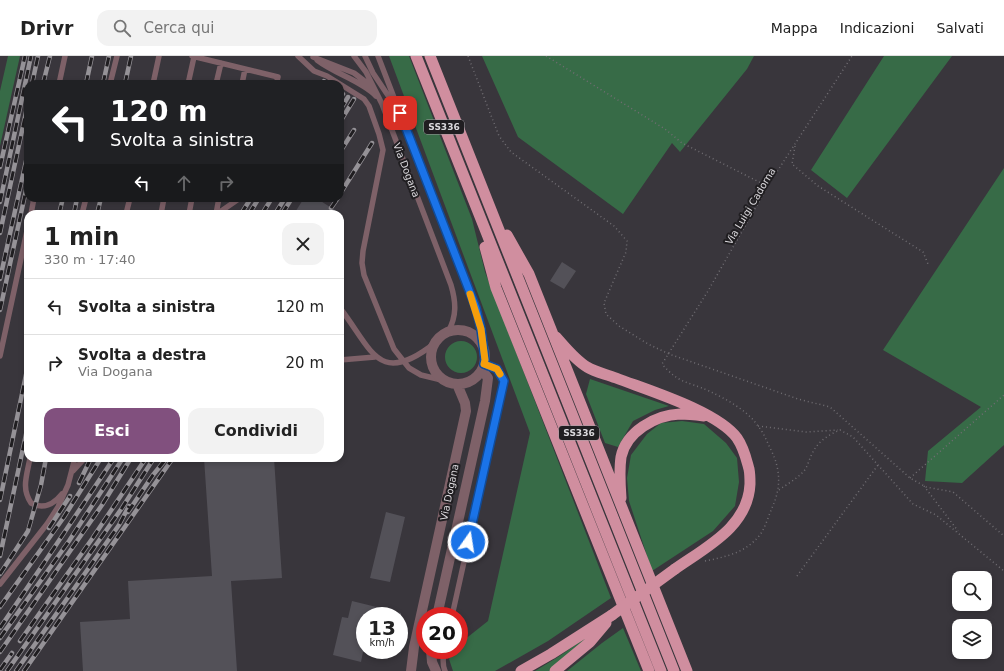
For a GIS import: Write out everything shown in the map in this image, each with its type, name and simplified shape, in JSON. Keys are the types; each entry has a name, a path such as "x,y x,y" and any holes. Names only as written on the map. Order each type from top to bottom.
{"highway":[{"name":"SS336","path":"416,56 661,671"},
{"name":"SS336","path":"430,56 674,671"},
{"path":"485,194 528,274 687,671"},
{"path":"472,198 496,288 648,670"},
{"path":"521,671 551,654 612,615 716,541 731,529 743,512 750,493 750,473 745,452 736,437 723,424 682,403 587,367 569,352 552,332"},
{"path":"622,506 620,472 622,456 629,439 642,427 656,419 678,414 709,416"},
{"path":"555,671 590,642 612,615"}],"street":[{"path":"448,332 462,330 471,333 480,341 484,349"},
{"name":"Via Dogana","path":"411,671 414,647 466,411 465,403 453,383 444,380 434,369 432,363 432,354 435,343 448,332"},
{"name":"Via Dogana","path":"440,607 487,389 488,378 483,367 485,360 484,349"},
{"path":"453,383 470,382 477,376 483,367"},
{"path":"432,659 432,662 442,670"}],"lane":[{"path":"60,80 65,56"},
{"path":"111,80 116,56"},
{"path":"155,80 159,56"},
{"path":"189,80 193,56 278,77 277,80"},
{"path":"298,56 314,71 334,80"},
{"name":"Via Dogana","path":"313,56 329,68 370,89 380,99"},
{"name":"Via Dogana","path":"354,56 366,72 380,99 454,295 455,314 452,326 448,332"},
{"name":"Via Dogana","path":"365,56 376,79 400,113"},
{"name":"Via Dogana","path":"378,56 476,308 484,349"},
{"path":"217,80 221,63"},
{"path":"243,80 245,69"},
{"path":"344,86 362,96 366,102 383,144 382,159 362,259 364,275 391,345 404,363 409,368 421,375 453,383"},
{"path":"222,210 234,202"},
{"path":"0,356 24,245"},
{"path":"344,313 376,357 385,362 396,364 404,363 419,355 435,343"},
{"path":"344,360 376,357"},
{"path":"454,607 504,381 497,369 483,367"},
{"path":"29,462 25,482 26,495 31,503 42,506 48,505 61,496 68,485"},
{"path":"0,584 47,524 58,507 68,485 74,462"},
{"path":"72,471 81,462"},
{"path":"442,670 443,659"}],"path":[{"path":"468,56 499,136 511,152 614,226 627,241 626,252 604,303 606,314 619,326 648,344 669,354 798,399 830,407 910,478 924,486 953,492 1004,536"},
{"path":"546,56 665,129 682,143 763,184 770,184"},
{"name":"Via Luigi Cadorna","path":"758,426 744,411 708,391 682,382 671,374 662,364 708,291 770,184 852,56"},
{"path":"795,144 792,164 818,186 923,252 928,264"},
{"path":"910,478 1004,395"},
{"path":"758,426 806,432 840,430 853,437 913,504 936,515 1004,571"},
{"path":"704,562 732,555 744,549 760,536 773,507 779,490 778,470 772,453 758,426"},
{"path":"779,490 805,470 812,453 820,443 830,434 840,430"},
{"path":"797,576 878,464"},
{"path":"924,486 960,534"}],"green space":[{"path":"8,56 20,56 0,146 0,91"},
{"path":"389,56 409,56 472,219 485,272 611,598 548,641 495,671 453,671 449,659 468,659 468,637 488,621 530,433"},
{"path":"482,56 754,56 747,69 680,152 672,143 623,214 518,137"},
{"path":"884,56 952,56 847,198 811,170"},
{"path":"1004,168 1004,445 962,483 925,481 928,451 981,407 883,350"},
{"path":"458,341 464,341 474,348 477,357 476,363 470,370 464,373 458,373 448,366 445,360 445,354 452,344"},
{"path":"590,379 669,406 655,410 633,421 618,447 605,443 586,394"},
{"path":"682,421 704,424 726,443 737,458 739,482 735,506 713,531 652,571 629,501 627,478 631,455 647,434 661,423"},
{"path":"623,628 641,671 567,671 602,643"},
{"path":"590,635 579,648 549,671 535,671 558,657"}],"building":[{"path":"302,202 322,202 335,210 296,210"},
{"path":"562,262 576,271 564,289 550,281"},
{"path":"204,462 274,462 282,578 231,581 237,671 83,671 80,622 130,619 128,581 212,576"},
{"path":"386,512 405,517 390,582 370,578"},
{"path":"352,601 376,607 356,607 356,659 362,659 361,662 333,655 342,617 348,618"}],"railway":[{"path":"0,167 25,56"},
{"path":"26,80 31,56"},
{"path":"33,80 38,56"},
{"path":"44,80 50,56"},
{"path":"87,80 92,56"},
{"path":"104,80 109,56"},
{"path":"126,80 131,56"},
{"path":"0,202 24,89"},
{"path":"344,104 348,97"},
{"path":"344,115 354,99"},
{"path":"0,233 24,122"},
{"path":"344,146 354,130"},
{"path":"344,188 372,143"},
{"path":"0,279 24,170"},
{"path":"0,310 24,199"},
{"path":"60,210 62,202"},
{"path":"75,210 76,202"},
{"path":"98,210 100,202"},
{"path":"244,210 248,202"},
{"path":"252,210 256,202"},
{"path":"264,210 270,202"},
{"path":"278,210 282,202"},
{"path":"284,210 290,202"},
{"path":"331,208 335,202"},
{"path":"0,500 24,384"},
{"path":"0,556 24,444"},
{"path":"0,574 28,531 41,485 45,462"},
{"path":"79,483 89,462"},
{"path":"0,607 64,517 98,462"},
{"path":"0,628 111,462"},
{"path":"0,638 69,541 120,462"},
{"path":"0,652 102,505 129,462"},
{"path":"20,641 92,539 143,462"},
{"path":"7,671 122,508 151,462"},
{"path":"128,512 164,462"},
{"path":"24,671 170,462"},
{"path":"49,528 70,496"},
{"path":"16,671 119,525 129,506"},
{"path":"0,670 12,653"}],"slow traffic":[{"path":"470,294 476,308 481,329 485,360 484,364 497,369 500,374"}],"route":[{"path":"400,113 476,308 481,329 485,360 484,364 497,369 504,381 468,542"}]}
